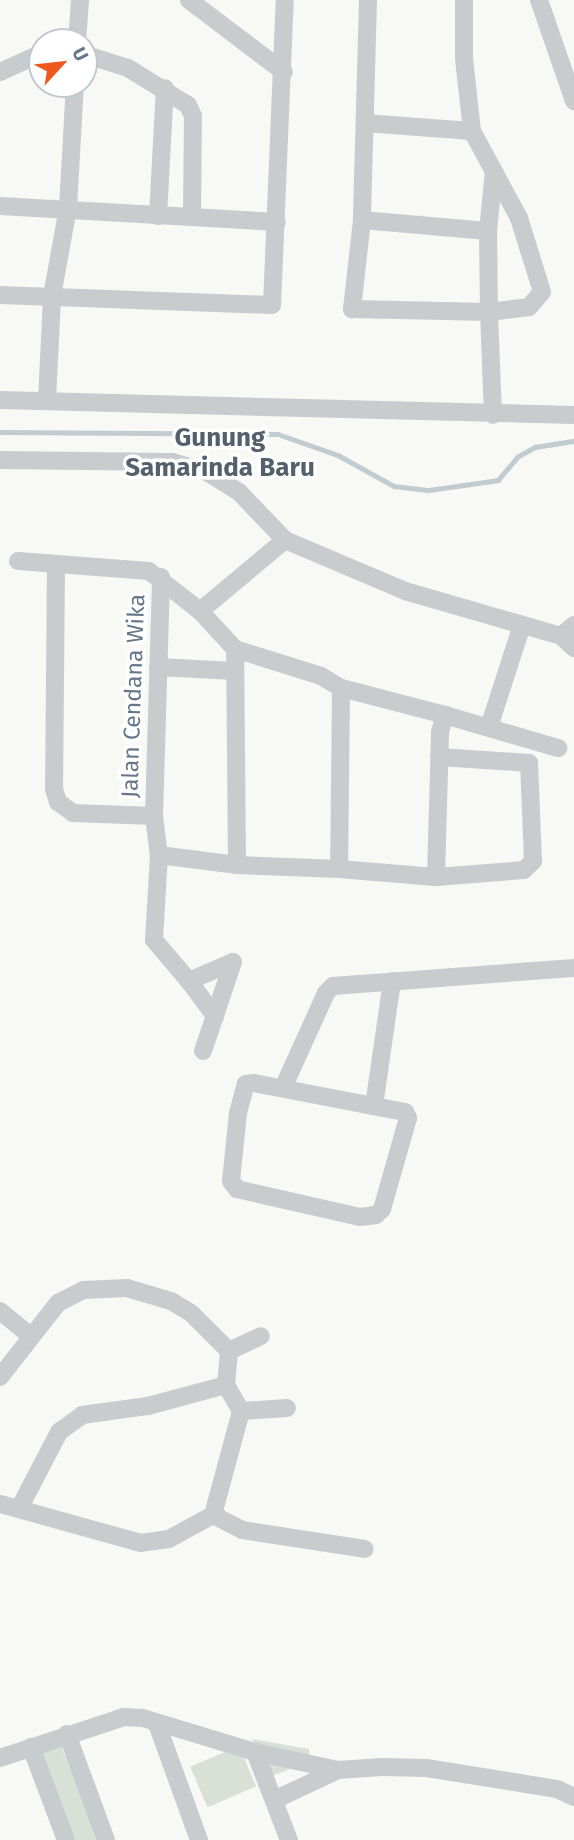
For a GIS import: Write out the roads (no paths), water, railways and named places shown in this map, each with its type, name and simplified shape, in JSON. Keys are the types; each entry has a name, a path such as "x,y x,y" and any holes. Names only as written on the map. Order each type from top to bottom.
{"street":[{"path":"78,28 80,0"},
{"path":"189,0 284,72"},
{"path":"0,295 272,305 285,0"},
{"path":"368,0 362,219 352,309 489,312 529,307 541,292 519,218 472,131 464,58 464,0"},
{"path":"540,0 574,101"},
{"path":"98,58 128,68 183,99 193,116 192,217"},
{"path":"0,72 28,59"},
{"path":"158,216 165,88"},
{"path":"47,400 52,299 68,208 74,98"},
{"path":"365,123 472,131"},
{"path":"493,415 488,231 494,171"},
{"path":"0,206 277,222"},
{"path":"362,219 488,231"},
{"path":"0,400 493,415 574,415"},
{"path":"0,460 172,462 207,472 239,492 285,540 405,591 521,628 570,637"},
{"path":"200,611 285,540"},
{"name":"Jalan Cendana Wika","path":"18,561 149,570 200,611 235,649 321,676 341,688 490,724 528,740 558,748"},
{"name":"Jalan Cendana Wika","path":"56,564 54,789 58,802 74,813 154,816"},
{"name":"Jalan Cendana Wika","path":"161,578 154,816 159,855 154,940 215,1016"},
{"path":"490,724 521,628"},
{"path":"235,649 237,865"},
{"path":"158,667 235,671"},
{"path":"339,869 341,688"},
{"path":"436,877 439,757 445,715"},
{"path":"159,855 237,865 339,869 436,877 529,868 533,861 528,740"},
{"path":"439,757 529,763"},
{"path":"189,981 233,962 203,1051"},
{"path":"283,1088 327,989 392,981 574,968"},
{"path":"374,1106 392,981"},
{"path":"246,1084 283,1088 405,1112 408,1118 382,1209 376,1215 360,1217 240,1191 234,1185 238,1113 246,1084"},
{"path":"0,1377 30,1335 70,1294 127,1288 152,1293 191,1312 229,1351 226,1385 241,1411 213,1515 169,1539 141,1543 20,1507 0,1504"},
{"path":"0,1311 30,1335"},
{"path":"229,1351 261,1336"},
{"path":"20,1507 60,1432 82,1415 92,1410 148,1406 226,1385"},
{"path":"241,1411 287,1408"},
{"path":"213,1515 242,1530 365,1549"},
{"path":"0,1758 124,1717 255,1752 338,1770 426,1768 557,1789 574,1797"},
{"path":"157,1724 198,1840"},
{"path":"67,1734 106,1840"},
{"path":"31,1747 66,1840"},
{"path":"255,1752 289,1840"},
{"path":"274,1800 338,1770"}],"waterway":[{"path":"0,432 278,434 338,455 394,486 429,490 498,480 517,457 535,447 574,441"}],"district":[{"name":"Gunung Samarinda Baru","path":"220,453"}]}
